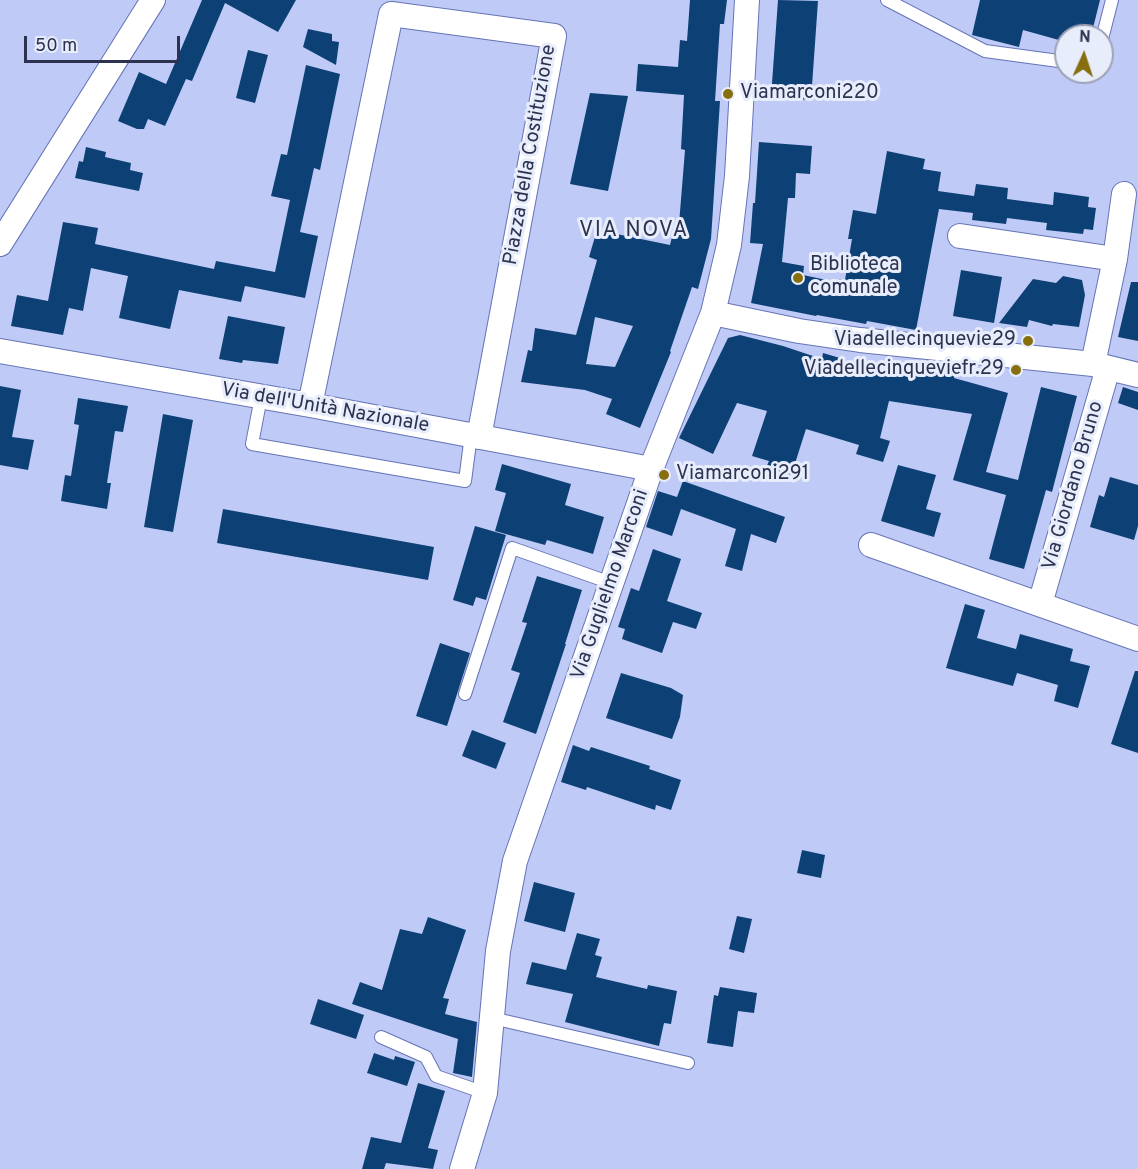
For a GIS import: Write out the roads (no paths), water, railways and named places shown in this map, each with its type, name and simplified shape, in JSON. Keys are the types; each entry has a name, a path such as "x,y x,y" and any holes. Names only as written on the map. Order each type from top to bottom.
{"street":[{"path":"0,244 153,0"},
{"name":"Via Guglielmo Marconi","path":"462,1169 485,1093 498,951 515,861 651,469 713,313 729,245 736,187 747,0"},
{"name":"Piazza della Costituzione","path":"310,405 391,14 554,36 475,436"},
{"name":"Via Giordano Bruno","path":"1040,604 1100,366 1124,194"},
{"path":"960,236 1115,259"},
{"path":"713,313 799,331 860,340 1100,366 1138,375"},
{"name":"Via dell'Unità Nazionale","path":"0,351 310,405 651,469"},
{"path":"871,545 1138,639"}],"lane":[{"path":"887,0 984,51 1054,60"},
{"path":"1106,24 1112,0"},
{"path":"261,397 252,444 465,482 475,436"},
{"path":"465,694 512,548 611,583"},
{"path":"492,1018 688,1064"},
{"path":"381,1037 426,1057 436,1076 485,1093"}],"place":[{"name":"Viamarconi220","path":"728,94"},
{"name":"Biblioteca comunale","path":"798,278"},
{"name":"Viadellecinquevie29","path":"1028,341"},
{"name":"Viadellecinqueviefr.29","path":"1016,370"},
{"name":"Viamarconi291","path":"664,475"}],"district":[{"name":"VIA NOVA","path":"634,232"}]}
